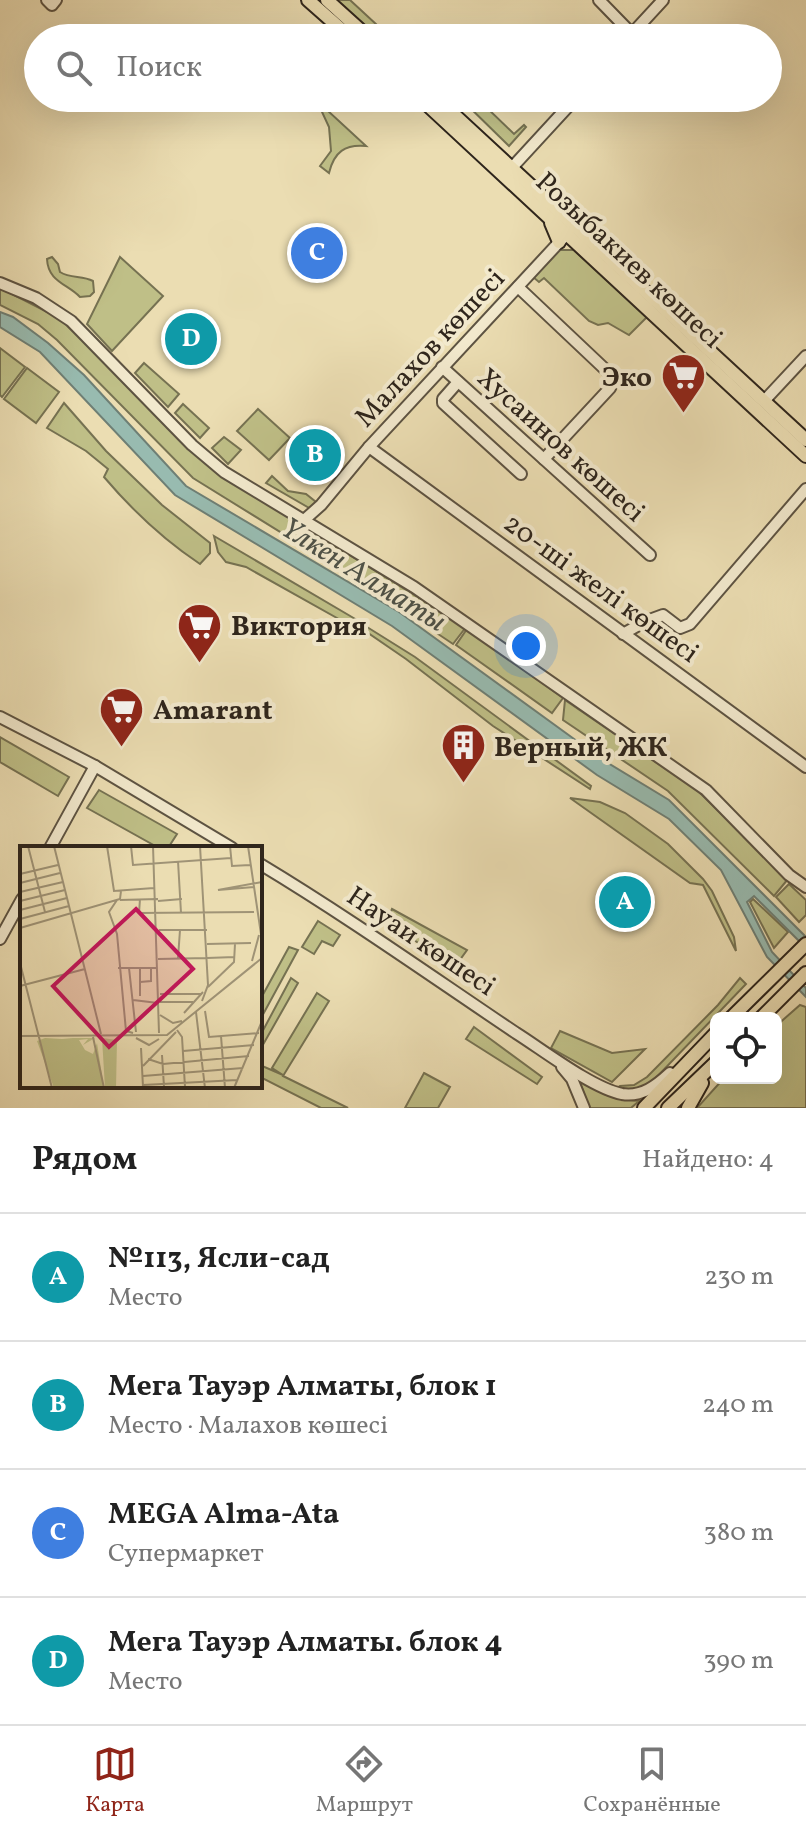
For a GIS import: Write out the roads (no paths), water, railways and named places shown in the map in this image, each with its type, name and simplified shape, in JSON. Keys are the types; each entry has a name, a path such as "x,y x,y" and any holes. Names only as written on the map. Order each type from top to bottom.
{"main road":[{"path":"308,0 335,24"},
{"path":"327,0 354,24"},
{"name":"Розыбакиев көшесі","path":"437,112 508,171 516,186 554,226 764,401 806,440"},
{"name":"Розыбакиев көшесі","path":"450,112 567,234 806,456"},
{"path":"737,1012 806,944"},
{"path":"767,1012 806,973"},
{"path":"644,1108 710,1039"},
{"path":"668,1108 710,1070"},
{"path":"688,1108 710,1072"}],"street":[{"path":"599,0 620,24"},
{"path":"641,24 663,0"},
{"path":"508,171 563,112"},
{"name":"Малахов көшесі","path":"303,521 321,505 369,447 567,234"},
{"path":"0,283 36,298 64,315 192,445 224,472 414,587 706,790 789,875 806,887"},
{"path":"518,287 609,373 613,381 544,459"},
{"path":"764,401 806,356"},
{"name":"Хусаинов көшесі","path":"442,367 650,555"},
{"path":"458,382 443,403 521,474"},
{"name":"20-ші желі көшесі","path":"369,447 806,767"},
{"path":"623,634 663,615 680,628 690,624 806,489"},
{"path":"0,717 95,766 229,846"},
{"path":"51,846 95,766"},
{"name":"Науаи көшесі","path":"262,865 326,903 555,1059 610,1091 632,1095 658,1084 710,1038"},
{"path":"0,939 20,903"},
{"name":"Науаи көшесі","path":"555,1059 572,1079 584,1108"}],"water":[{"path":"0,312 13,317 48,343 84,375 186,486 399,612 603,760 669,800 806,937 806,948 754,896 747,902 772,952 806,988 806,997 767,957 721,870 669,819 597,775 392,626 175,495 40,352 0,327"}],"place":[{"name":"MEGA Alma-Ata","path":"317,253"},
{"name":"Мега Тауэр Алматы. блок 4","path":"191,339"},
{"name":"Эко","path":"683,415"},
{"name":"Мега Тауэр Алматы, блок 1","path":"315,455"},
{"name":"Виктория","path":"200,664"},
{"name":"Amarant","path":"122,748"},
{"name":"Верный, ЖК","path":"463,785"},
{"name":"№113, Ясли-сад","path":"625,902"}],"water label":[{"name":"Үлкен Алматы","path":"364,574"}]}
